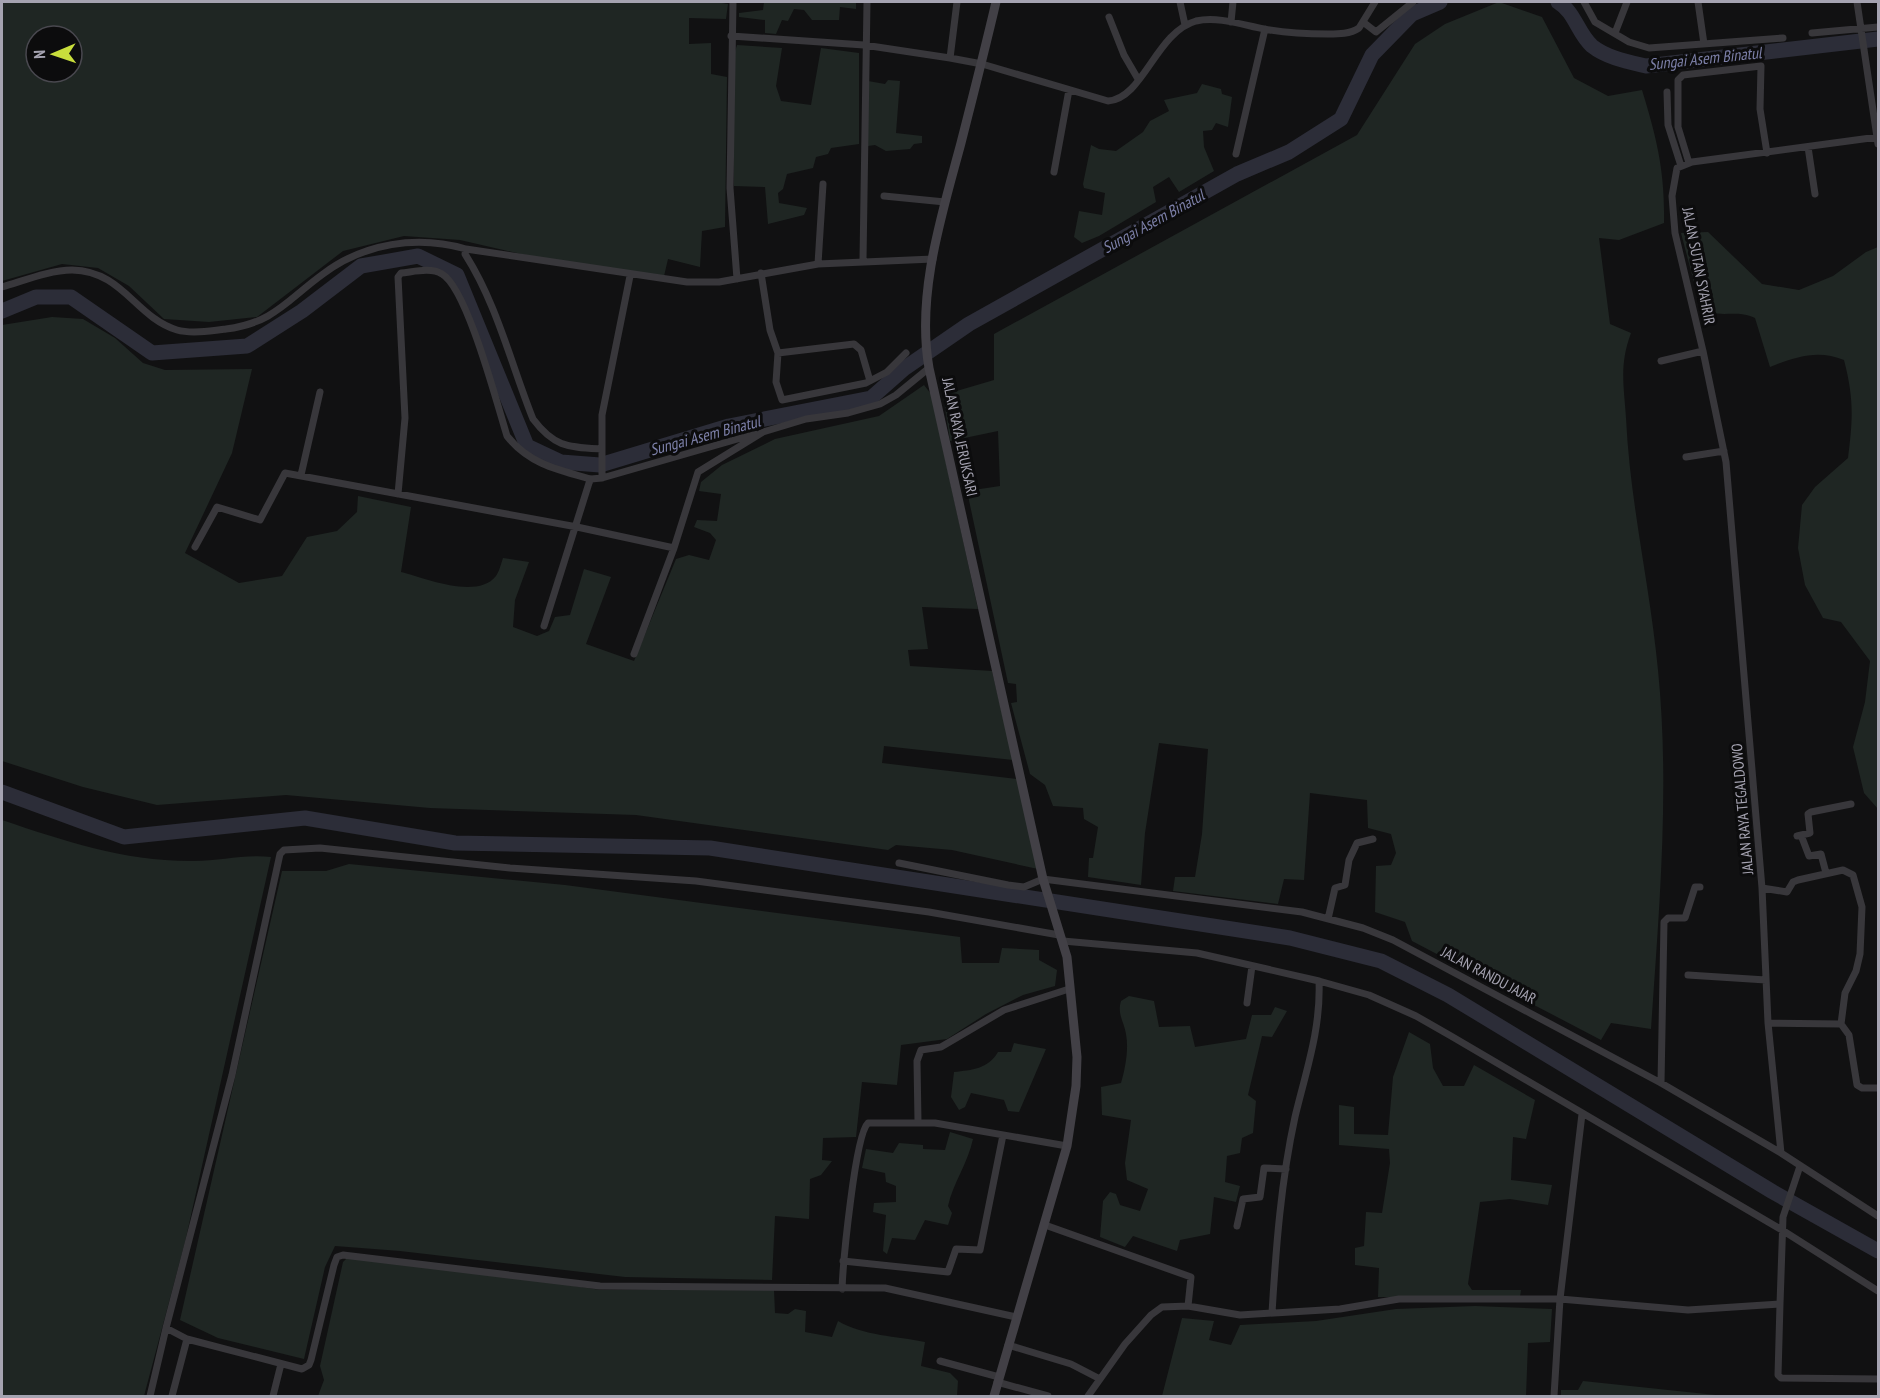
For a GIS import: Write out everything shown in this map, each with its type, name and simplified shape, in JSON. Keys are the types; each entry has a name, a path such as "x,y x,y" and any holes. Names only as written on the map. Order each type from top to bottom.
{"street":[{"path":"733,2 730,188 737,279"},
{"path":"863,260 864,45 867,2"},
{"path":"950,58 957,2"},
{"name":"JALAN RAYA JERUKSARI","path":"994,1396 1067,1146 1076,1086 1077,1057 1067,957 1045,881 929,366 926,338 933,259 945,202 996,2"},
{"path":"1180,2 1185,25"},
{"path":"1231,22 1233,2"},
{"path":"731,36 864,45 950,58 982,64 1097,99 1117,100 1128,93 1171,36 1185,25 1204,20 1231,22 1290,33 1340,33 1357,30 1375,2"},
{"path":"1363,22 1376,32 1413,2"},
{"path":"1584,2 1595,22 1629,42 1649,48 1783,38"},
{"path":"1615,33 1627,2"},
{"path":"1698,2 1704,44"},
{"path":"1668,92 1668,125 1681,166 1701,161 1878,139 1857,2"},
{"path":"1109,17 1124,55 1138,79"},
{"path":"1812,33 1878,27"},
{"path":"1236,154 1265,29"},
{"path":"1690,163 1681,141 1677,118 1678,80 1683,75 1761,66 1760,109 1767,153"},
{"path":"1054,172 1069,90"},
{"path":"1808,147 1815,194"},
{"name":"JALAN SUTAN SYAHRIR","path":"1681,166 1677,168 1673,181 1675,233 1726,462"},
{"path":"818,264 823,184"},
{"path":"884,196 945,202"},
{"path":"2,287 70,270 86,271 118,284 156,320 178,330 203,332 228,329 268,318 322,275 356,255 396,243 449,244 466,249 630,276 687,282 737,279 818,264 863,260 933,259"},
{"path":"466,249 465,254 476,271 500,327 533,419 541,430 561,445 601,450"},
{"path":"398,494 405,418 398,277 401,273 438,272 453,284 468,315 507,436 514,445 526,456 550,468 591,479 806,419 848,413 880,404 896,395 929,366"},
{"path":"761,273 770,330 778,353 776,382 782,400 831,392 870,381 887,372 906,354"},
{"path":"602,475 602,415 630,276"},
{"path":"778,353 854,344 861,350 870,381"},
{"path":"1661,361 1703,351"},
{"path":"301,475 320,392"},
{"path":"634,654 674,548 698,472 763,432"},
{"path":"1686,457 1724,451"},
{"name":"JALAN RAYA TEGALDOWO","path":"1726,462 1762,888 1768,1023 1781,1154"},
{"path":"195,547 216,507 259,520 283,474 301,475 577,526 674,548"},
{"path":"544,626 591,479"},
{"path":"1826,873 1821,854 1807,855 1799,836 1810,833 1808,814 1810,812 1851,804"},
{"path":"1328,917 1335,888 1345,885 1349,860 1357,843 1373,839"},
{"path":"150,1396 232,1075 279,854 284,850 320,849 499,867 696,881 929,912 1060,935 1197,952 1319,981 1369,995 1416,1016 1782,1230 1878,1291"},
{"name":"JALAN RANDU JAJAR","path":"899,863 1024,887 1045,881 1302,912 1328,917 1393,939 1661,1083 1781,1154 1878,1216"},
{"path":"1762,888 1787,892 1793,882 1843,870 1851,872 1862,907 1859,961 1845,993 1841,1024 1849,1035 1857,1085 1864,1088 1878,1088"},
{"path":"1661,1083 1664,922 1668,918 1685,918 1691,892 1695,887 1700,886"},
{"path":"1247,1003 1252,966"},
{"path":"1688,975 1766,980"},
{"path":"1272,1313 1276,1245 1286,1169 1295,1119 1315,1040 1319,981"},
{"path":"918,1122 917,1061 921,1050 940,1047 1004,1010 1069,989"},
{"path":"1768,1023 1841,1024"},
{"path":"1554,1396 1560,1299 1582,1114"},
{"path":"842,1289 843,1261 864,1128 871,1121 918,1122 1067,1146"},
{"path":"843,1261 948,1272 956,1249 980,1250 1003,1135"},
{"path":"1800,1166 1783,1217 1778,1370 1781,1378 1878,1379"},
{"path":"1237,1226 1244,1199 1259,1198 1264,1168 1286,1169"},
{"path":"1045,1225 1191,1277 1188,1306"},
{"path":"166,1328 181,1335 302,1369 309,1365 334,1265 337,1257 343,1255 600,1286 885,1288 1016,1317"},
{"path":"1088,1396 1151,1314 1162,1307 1188,1306 1239,1316 1340,1309 1400,1299 1560,1299 1688,1310 1780,1304"},
{"path":"172,1396 181,1335"},
{"path":"1008,1345 1071,1364 1100,1379"},
{"path":"940,1361 1048,1396"},
{"path":"273,1396 281,1364"}],"shaded area":[{"path":"2,2 716,2 728,4 726,19 689,18 689,44 711,43 711,74 727,77 725,227 702,231 700,267 668,259 664,276 530,256 460,240 404,236 343,251 257,317 209,322 164,319 129,286 98,268 62,264 2,281"},
{"path":"764,2 856,2 856,9 840,7 839,20 812,20 804,10 794,9 788,21 782,20 776,34 765,33 765,20 739,17 739,13 763,10"},
{"path":"1499,2 1542,17 1574,78 1608,96 1642,90 1656,140 1663,188 1664,223 1619,240 1599,238 1610,324 1631,333 1625,355 1623,376 1628,450 1658,670 1663,760 1662,850 1651,1029 1611,1023 1601,1040 1412,941 1405,922 1375,912 1376,866 1391,865 1396,853 1391,834 1368,828 1367,800 1310,793 1304,880 1284,879 1278,904 1173,891 1175,877 1195,877 1202,834 1208,749 1159,743 1145,833 1141,885 1088,877 1089,858 1093,858 1098,827 1084,819 1083,808 1053,806 1045,785 1030,774 1011,703 1017,702 1016,684 1008,683 967,491 1000,486 998,431 950,441 943,395 994,380 994,334 1357,135 1415,44 1445,24"},
{"path":"737,45 782,48 776,86 781,101 811,105 821,48 859,53 859,144 831,148 828,154 816,157 813,168 787,174 783,189 778,193 779,203 807,208 804,215 768,224 765,187 734,186 734,55"},
{"path":"888,80 900,81 896,133 922,136 922,143 914,144 910,149 886,151 875,145 868,146 868,81 885,84"},
{"path":"1202,84 1221,89 1222,94 1232,97 1228,127 1216,123 1212,130 1203,131 1204,147 1214,171 1179,192 1169,177 1153,187 1156,202 1099,236 1082,243 1074,237 1079,211 1102,215 1105,193 1084,188 1083,184 1091,145 1099,149 1116,151 1143,132 1150,121 1169,111 1164,100 1197,93"},
{"path":"1708,232 1762,284 1799,290 1833,276 1866,252 1878,247 1878,809 1864,793 1853,747 1865,702 1870,661 1841,622 1823,618 1805,585 1798,548 1802,505 1815,487 1848,458 1852,409 1844,360 1816,355 1798,357 1770,367 1755,318 1741,314 1708,312 1701,309 1681,233"},
{"path":"52,317 83,319 115,338 143,363 165,370 252,369 232,453 185,553 239,583 282,576 307,537 337,531 357,512 358,496 411,507 401,572 450,585 477,586 487,583 496,576 503,558 529,562 515,600 513,627 537,636 549,631 555,617 570,615 584,569 611,577 586,644 634,661 676,559 689,555 709,560 716,540 710,533 694,527 697,520 717,521 721,494 699,491 701,482 722,465 775,439 879,416 924,385 931,394 978,609 922,607 928,649 908,650 910,666 992,671 1013,760 884,746 882,763 1017,779 1038,869 952,850 896,845 888,850 636,815 430,808 286,795 157,805 83,787 2,761 2,325"},
{"path":"2,820 96,849 144,858 194,861 252,856 271,857 185,1242 144,1396 2,1396"},
{"path":"349,864 565,885 960,937 962,963 999,963 1002,948 1039,950 1039,960 1057,970 1055,986 1023,995 986,1014 947,1039 901,1045 897,1085 862,1082 856,1137 823,1138 822,1160 832,1161 821,1175 810,1179 809,1219 775,1216 772,1280 625,1277 400,1251 335,1246 325,1267 304,1359 218,1338 180,1320 282,871 326,871"},
{"path":"1129,996 1154,1001 1159,1027 1190,1026 1195,1047 1246,1039 1252,1015 1271,1015 1275,1007 1287,1011 1272,1037 1262,1036 1248,1095 1256,1101 1253,1133 1242,1138 1240,1153 1227,1156 1225,1182 1240,1186 1236,1202 1214,1197 1210,1234 1180,1240 1177,1251 1133,1236 1125,1247 1100,1237 1103,1201 1110,1192 1116,1194 1120,1205 1140,1211 1148,1189 1127,1180 1125,1163 1131,1120 1102,1115 1101,1087 1121,1083 1124,1072 1127,1040 1120,1006 1121,1001"},
{"path":"1409,1032 1430,1044 1433,1068 1443,1086 1464,1086 1474,1065 1535,1100 1526,1139 1513,1137 1511,1180 1552,1185 1548,1205 1510,1199 1480,1202 1468,1284 1472,1290 1521,1290 1520,1297 1378,1297 1379,1268 1355,1265 1355,1248 1364,1246 1366,1212 1382,1213 1390,1163 1389,1149 1339,1145 1339,1105 1354,1107 1354,1134 1388,1135 1393,1077"},
{"path":"1014,1043 1046,1049 1019,1112 1008,1111 1004,1100 971,1093 965,1107 959,1110 951,1097 954,1072 984,1065 998,1052 1011,1052"},
{"path":"950,1132 973,1139 950,1198 948,1206 952,1213 948,1225 925,1220 915,1240 892,1238 887,1254 883,1251 886,1215 873,1212 874,1203 896,1202 896,1186 886,1182 885,1173 862,1168 866,1149 893,1153 899,1143 923,1145 923,1149 945,1150"},
{"path":"348,1257 494,1274 601,1290 774,1290 775,1313 788,1314 795,1309 806,1311 805,1332 832,1337 838,1321 869,1333 925,1342 921,1366 950,1373 958,1381 957,1396 318,1396 324,1380 320,1366 343,1262"},
{"path":"1475,1306 1552,1309 1550,1342 1528,1343 1526,1396 1162,1396 1182,1318 1214,1321 1209,1340 1231,1345 1240,1325 1316,1321 1396,1309"},
{"path":"1583,1381 1725,1396 1561,1396 1561,1390 1578,1390"}],"waterway":[{"name":"Sungai Asem Binatul","path":"2,311 36,297 71,297 152,353 247,346 302,311 361,266 418,256 457,275 527,446 561,462 600,465 729,426 871,398 905,368 969,324 1237,174 1289,152 1341,119 1372,55 1412,14 1440,2"},
{"name":"Sungai Asem Binatul","path":"1558,2 1569,11 1592,46 1611,57 1646,66 1878,39"},
{"path":"2,792 124,837 305,818 455,843 710,848 1290,938 1381,961 1448,995 1773,1192 1878,1251"}]}
